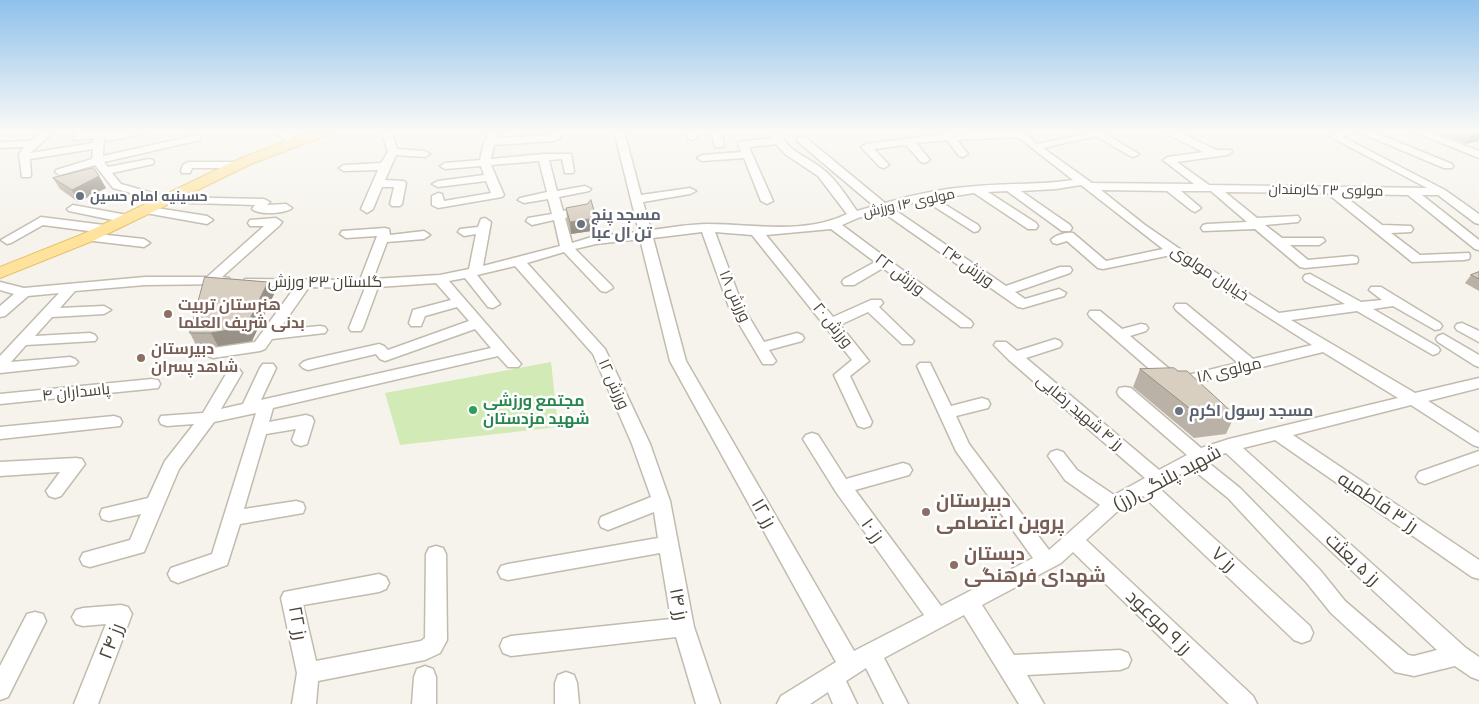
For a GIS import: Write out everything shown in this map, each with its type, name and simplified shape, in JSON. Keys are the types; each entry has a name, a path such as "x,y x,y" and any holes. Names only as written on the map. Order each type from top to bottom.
{"main road":[{"path":"0,273 89,237 236,165"}],"street":[{"path":"25,164 26,175"},
{"path":"60,172 85,164"},
{"path":"100,164 117,186 166,200 264,202 258,209 286,208"},
{"path":"105,171 140,164"},
{"path":"445,166 474,164"},
{"path":"438,196 438,205 498,195 485,164"},
{"path":"545,164 567,248 606,288"},
{"path":"568,164 569,172"},
{"name":"رز ۱۲","path":"629,164 678,361 841,671 845,704"},
{"path":"752,164 767,200"},
{"path":"805,164 821,173 854,215"},
{"name":"ورزش ۲۴","path":"831,164 883,207 1023,304 1059,293"},
{"name":"خیابان مولوی","path":"1059,164 1149,233 1479,441"},
{"path":"1174,164 1210,188 1256,223 1305,264 1352,260"},
{"path":"1390,164 1441,192 1479,220"},
{"path":"1443,164 1448,166"},
{"path":"186,170 188,166 236,165"},
{"path":"344,168 385,166 367,209"},
{"path":"438,184 490,177"},
{"path":"378,184 400,183 396,204"},
{"name":"مولوی ۲۳ کارمندان","path":"1087,184 1171,188 1441,192"},
{"name":"مولوی ۱۴ ورزش","path":"647,234 707,228 768,232 834,225 854,215 926,197 976,189 1087,184"},
{"path":"638,199 690,187 695,202"},
{"path":"1010,188 1066,228"},
{"path":"1171,188 1195,208"},
{"path":"524,200 585,189"},
{"path":"976,189 1032,226"},
{"path":"1330,190 1417,259 1464,256"},
{"path":"1410,191 1479,246"},
{"path":"926,197 974,228"},
{"path":"72,210 126,219"},
{"path":"144,210 207,220"},
{"path":"532,221 576,213"},
{"path":"1207,228 1294,219"},
{"path":"7,240 40,221 104,229"},
{"path":"210,281 276,222 254,223"},
{"name":"ورزش ۲۲","path":"834,225 966,324"},
{"path":"464,232 484,226 471,272 492,304"},
{"name":"ورزش ۱۸","path":"707,228 736,307 765,355 797,338"},
{"path":"1378,229 1407,229"},
{"name":"ورزش ۲۰","path":"756,231 861,361 842,375 864,422"},
{"path":"346,234 385,232 356,328"},
{"name":"گلستان ۴۳ ورزش","path":"0,286 24,292 145,281 369,283 440,279 518,261 595,240 647,234"},
{"path":"383,239 424,236"},
{"path":"1058,240 1069,236 1103,265 1175,250"},
{"path":"89,237 144,243"},
{"path":"1278,242 1319,241"},
{"name":"ورزش ۱۲","path":"518,261 600,352 641,444 661,501"},
{"path":"849,282 883,262"},
{"path":"1004,291 1065,270"},
{"path":"1310,278 1433,350"},
{"path":"440,279 513,364"},
{"path":"213,353 260,346 270,335 305,283"},
{"path":"0,367 72,287"},
{"path":"1376,290 1439,332 1479,362"},
{"path":"0,313 24,292"},
{"path":"416,323 418,313 460,302"},
{"path":"1278,316 1396,302"},
{"path":"832,323 873,304 907,341"},
{"path":"1181,307 1250,365"},
{"path":"48,313 104,310"},
{"name":"مولوی ۱۸","path":"1095,314 1176,383 1327,346"},
{"path":"308,365 379,349 385,356 478,323"},
{"path":"1462,327 1479,337"},
{"path":"1119,335 1141,328"},
{"path":"270,335 320,330"},
{"path":"22,341 90,338"},
{"path":"1014,357 1055,344"},
{"name":"رز ۴ شهید رضایی","path":"1001,345 1152,482"},
{"path":"167,420 208,418 502,350"},
{"path":"0,367 70,362"},
{"path":"925,366 962,446 1046,561"},
{"path":"178,574 220,559 258,430 257,407 268,368"},
{"path":"90,559 137,546 170,466 208,418 234,373"},
{"name":"شهید پلنگی(رز)","path":"789,704 870,654 1054,557 1113,504 1196,458 1229,445 1479,383"},
{"name":"پاسداران ۴","path":"0,399 152,384"},
{"path":"1125,392 1234,493 1313,576 1338,608 1403,666 1414,666 1458,654"},
{"path":"947,413 982,404"},
{"path":"258,430 306,421 301,440"},
{"path":"0,433 114,422"},
{"name":"رز ۳ فاطمیه","path":"1278,433 1479,571"},
{"name":"رز ۱۰","path":"812,439 842,487 938,618"},
{"name":"رز ۵ بعثت","path":"1229,445 1458,654 1479,670"},
{"path":"1057,456 1072,476 1113,504"},
{"path":"1425,477 1479,457"},
{"path":"0,469 76,464 54,491"},
{"path":"842,487 902,470"},
{"name":"رز ۷","path":"1152,482 1302,633"},
{"path":"608,522 661,501"},
{"name":"رز ۱۴","path":"661,501 683,627 708,704"},
{"path":"109,514 154,504"},
{"path":"232,518 296,508"},
{"name":"رز ۹ موعود","path":"1073,540 1245,704"},
{"path":"508,572 668,544"},
{"path":"308,673 425,650 432,646 436,640 436,554"},
{"name":"رز ۲۲","path":"304,704 308,673 291,598 379,583"},
{"path":"968,602 1029,703"},
{"name":"رز ۲۴","path":"83,617 121,614 86,704"},
{"path":"0,689 35,621"},
{"path":"511,646 683,627"},
{"path":"870,654 896,704"},
{"path":"1008,666 1120,660"},
{"path":"424,704 426,677"}],"green space":[{"name":"مجتمع ورزشی شهید مزدستان","path":"551,362 558,427 400,445 385,393"}],"building":[{"path":"94,168 99,176 72,190 53,178"},
{"path":"591,200 596,218 570,222 566,208 587,204"},
{"path":"1479,272 1479,279 1471,275"},
{"path":"205,277 268,282 246,327 211,333 190,333"},
{"path":"1174,368 1178,371 1187,371 1235,415 1203,419 1140,369"}],"place":[{"name":"حسینیه امام حسین","path":"80,196"},
{"name":"مسجد پنج تن ال عبا","path":"581,224"},
{"name":"هنرستان تربیت بدنی شریف العلما","path":"168,314"},
{"name":"دبیرستان شاهد پسران","path":"141,358"},
{"name":"مجتمع ورزشی شهید مزدستان","path":"473,410"},
{"name":"مسجد رسول اکرم","path":"1179,411"},
{"name":"دبیرستان پروین اعتصامی","path":"926,512"},
{"name":"دبستان شهدای فرهنگی","path":"954,565"}]}
